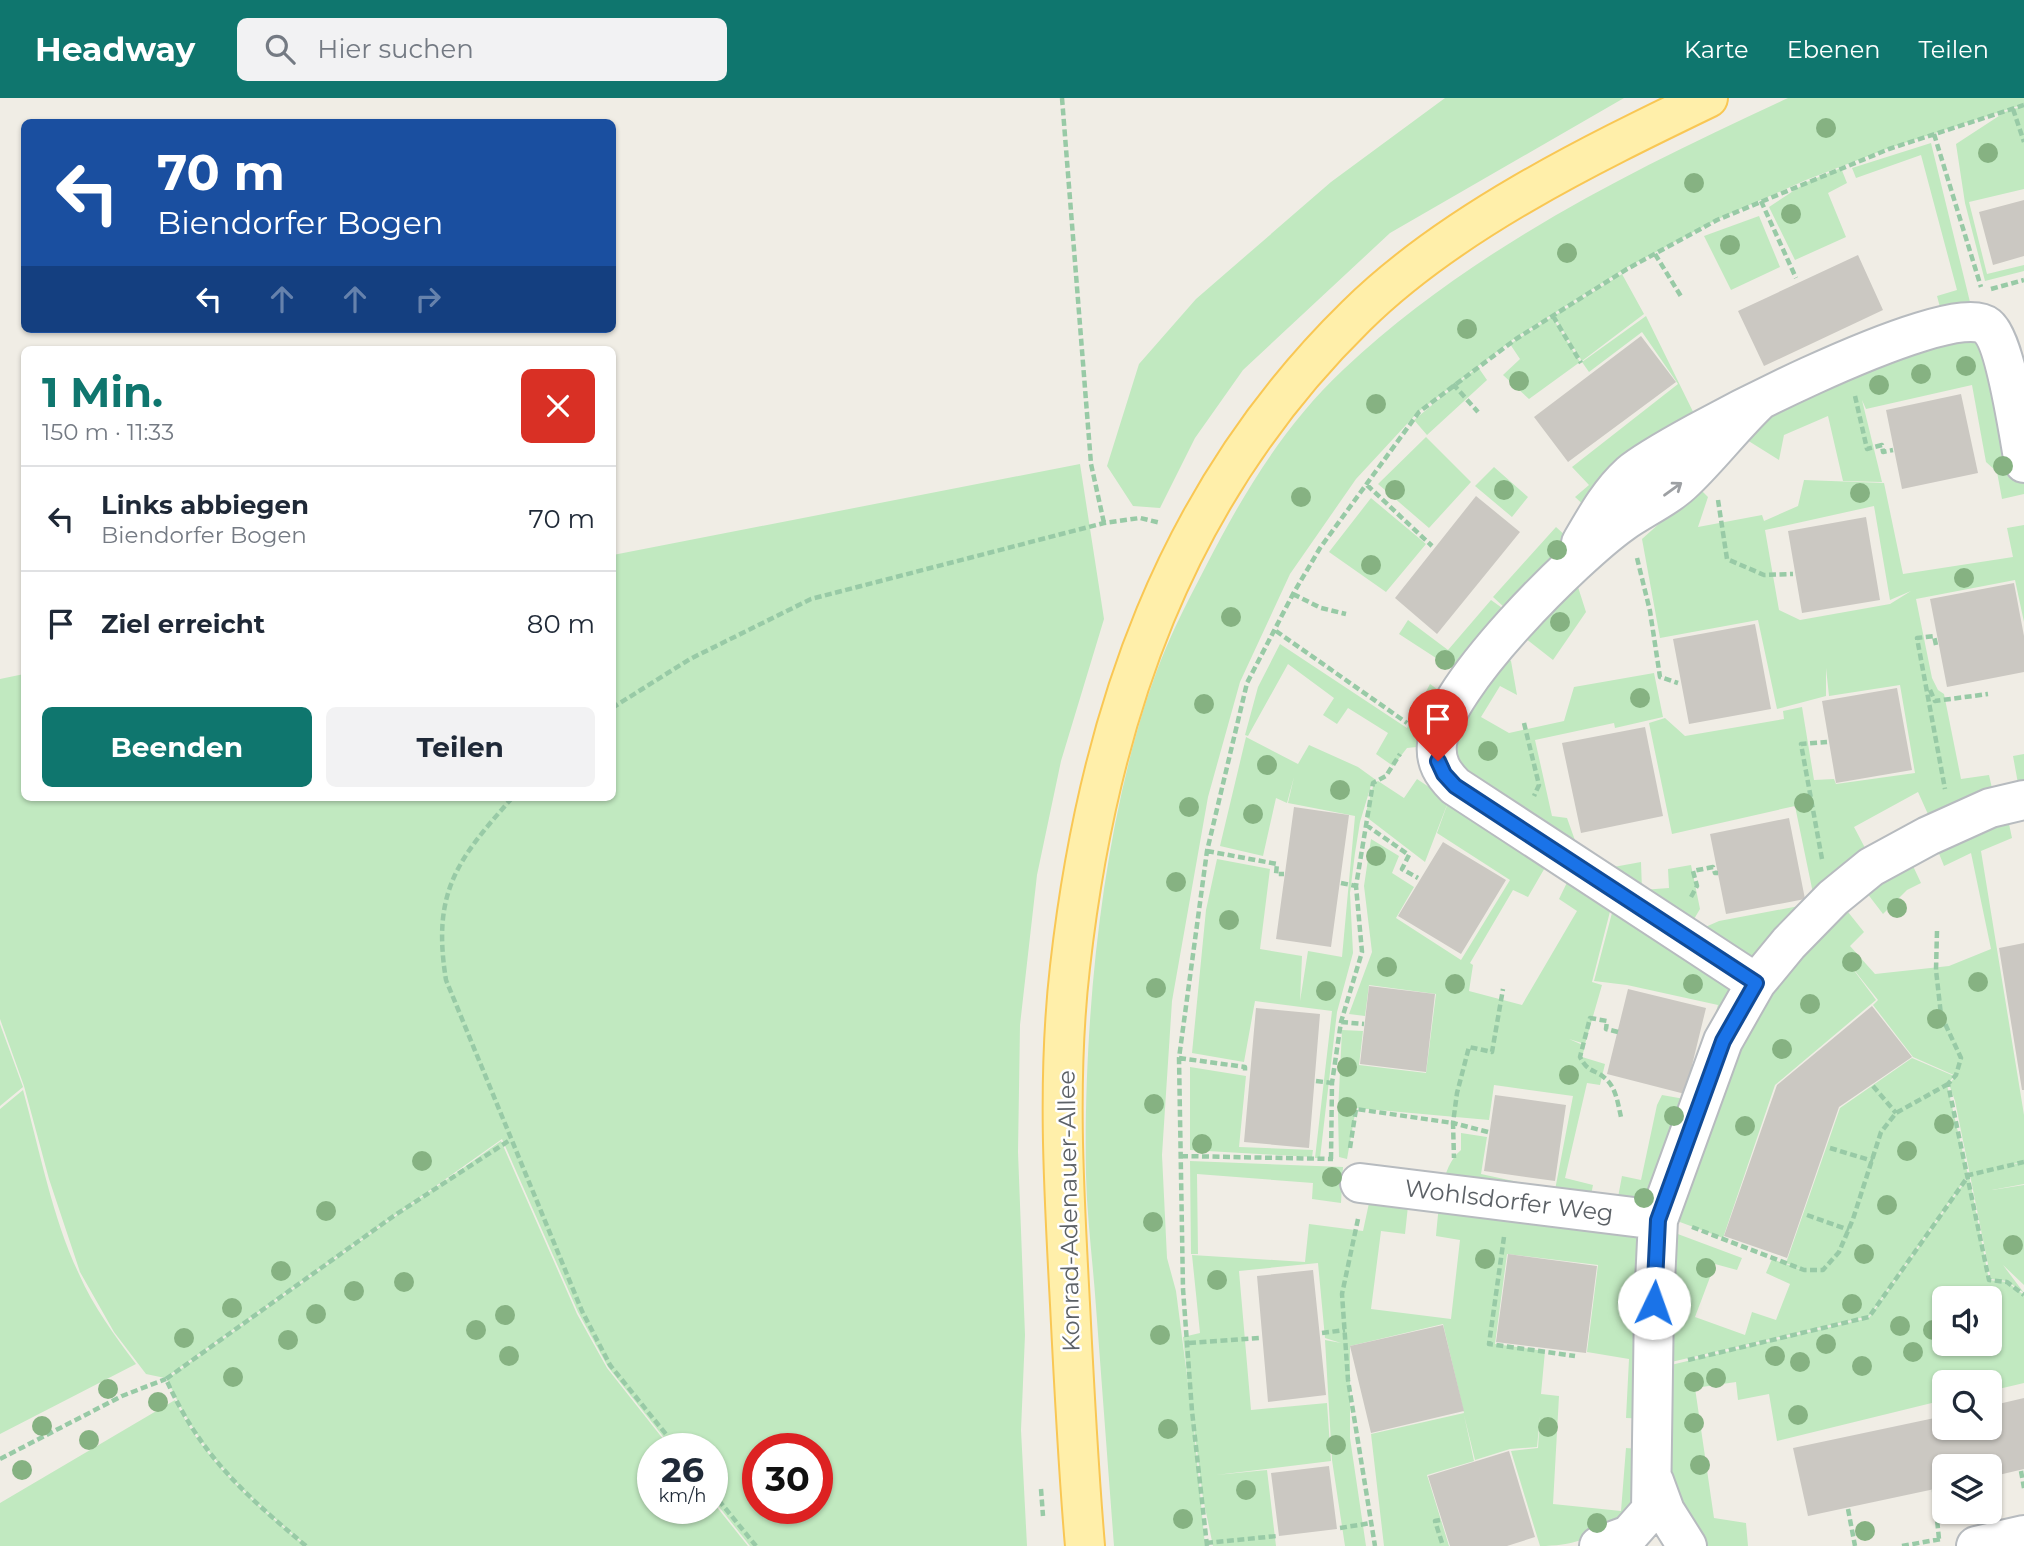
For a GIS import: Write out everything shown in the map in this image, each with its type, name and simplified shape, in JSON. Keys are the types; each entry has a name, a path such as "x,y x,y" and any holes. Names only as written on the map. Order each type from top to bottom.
{"main road":[{"name":"Konrad-Adenauer-Allee","path":"1085,1546 1078,1466 1064,1177 1069,970 1105,762 1132,671 1164,595 1212,497 1250,436 1296,378 1358,313 1426,258 1522,194 1707,98"}],"street":[{"path":"1756,983 1455,786 1444,774 1438,761 1436,745 1440,727 1483,662 1511,627 1566,569 1623,522 1684,481 1758,402 1834,366 1924,330 1960,320 1981,322 1993,333 1998,344 2014,405 2024,463"},
{"path":"1651,1544 1654,1481 1654,1303 1672,1226 1723,1041 1756,983 1831,901 1871,867 1990,808 2024,800"},
{"name":"Wohlsdorfer Weg","path":"1352,1179 1497,1214 1672,1226"},
{"path":"1976,1546 2024,1535"}],"path":[{"path":"1062,98 1091,464 1104,523"},
{"path":"1277,1536 1206,1544 1183,1290 1179,1058 1207,851 1247,683 1293,594 1320,548 1419,412 1454,383 1553,316 1717,220 1806,181 1934,134 2024,105"},
{"path":"2013,109 2024,142"},
{"path":"1934,134 1982,291 2024,280"},
{"path":"1760,201 1796,278"},
{"path":"1655,254 1682,298"},
{"path":"1553,316 1581,363"},
{"path":"1834,366 1855,394 1867,449 1882,445 1883,452 1893,450"},
{"path":"1454,383 1478,412"},
{"path":"1367,485 1432,546"},
{"path":"1712,490 1717,498 1727,559 1764,575 1793,573"},
{"path":"616,705 690,659 811,599 1104,523 1140,518 1165,524 1160,535"},
{"path":"1634,546 1650,611 1660,677 1678,683"},
{"path":"1293,594 1321,608 1346,614"},
{"path":"1276,631 1413,727"},
{"path":"1936,645 1934,636 1917,638 1951,826"},
{"path":"1926,683 1935,701 1988,694"},
{"path":"1520,829 1541,784 1524,723"},
{"path":"1827,742 1801,744 1831,901"},
{"path":"1331,1159 1332,1083 1341,1021 1362,952 1356,886 1373,783 1386,776 1398,754 1409,755"},
{"path":"509,801 482,832 456,870 441,917 440,943 446,981 582,1311 610,1365 665,1433"},
{"path":"1366,825 1409,855 1402,869 1418,878"},
{"path":"1207,851 1277,864 1276,874 1284,874"},
{"path":"1341,883 1356,886"},
{"path":"1672,1226 1687,1225 1804,1270 1823,1270 1839,1252 1849,1230 1881,1132 1896,1113 1948,1084 1956,1075 1961,1058 1941,1015 1936,970 1937,931"},
{"path":"1503,989 1492,1052 1469,1047 1457,1093 1453,1123 1455,1160 1467,1177 1491,1186 1497,1214 1499,1296 1489,1344 1574,1356"},
{"path":"1618,1032 1606,1030 1607,1021 1590,1017 1580,1057 1588,1071 1605,1077 1615,1091 1621,1117"},
{"path":"1341,1021 1364,1024"},
{"path":"1179,1058 1245,1067 1245,1073"},
{"path":"1316,1081 1332,1083"},
{"path":"1948,1084 1989,1280 2007,1282 2024,1295"},
{"path":"1873,1086 1896,1113"},
{"path":"1375,1546 1348,1380 1342,1294 1356,1109 1453,1123 1488,1132"},
{"path":"0,1459 122,1396 166,1379 394,1215 510,1140"},
{"path":"1830,1148 1873,1161"},
{"path":"1180,1156 1331,1159 1352,1179"},
{"path":"1674,1363 1869,1317 1969,1175 2024,1162"},
{"path":"1807,1215 1849,1230"},
{"path":"1322,1333 1345,1331"},
{"path":"1188,1343 1260,1338"},
{"path":"166,1379 184,1419 217,1465 306,1546"},
{"path":"2021,1471 2024,1488"},
{"path":"1041,1483 1043,1522"},
{"path":"1848,1509 1855,1546"},
{"path":"728,1512 756,1546"},
{"path":"1440,1520 1435,1521 1443,1546"},
{"path":"1340,1528 1371,1523"},
{"path":"1938,1524 1939,1539"}],"green space":[{"path":"1445,98 1624,98 1390,233 1243,370 1195,438 1160,508 1133,506 1107,466 1139,364 1196,299 1331,182"},
{"path":"1788,98 2024,98 2024,104 1889,148 1806,180 1716,220 1626,268 1515,338 1418,412 1356,479 1290,574 1240,682 1208,797 1172,1001 1162,1155 1167,1258 1176,1291 1189,1391 1183,1337 1200,1333 1192,1255 1305,1262 1309,1224 1363,1231 1369,1203 1408,1206 1405,1234 1381,1231 1371,1309 1451,1319 1460,1240 1436,1236 1442,1189 1449,1167 1461,1150 1461,1133 1487,1137 1481,1174 1555,1190 1573,1096 1494,1085 1489,1120 1356,1108 1347,1159 1339,1157 1342,1030 1363,1031 1359,1065 1426,1073 1436,994 1369,985 1365,1016 1349,1014 1372,952 1364,886 1371,839 1399,856 1392,873 1414,887 1396,918 1461,960 1510,880 1437,833 1450,797 1425,862 1365,816 1374,783 1378,781 1404,798 1417,779 1429,787 1437,781 1554,852 1528,897 1513,890 1470,963 1473,965 1469,991 1522,1005 1577,911 1559,899 1575,866 1615,892 1592,982 1602,985 1585,1044 1569,1039 1585,1046 1582,1057 1605,1064 1600,1085 1587,1083 1565,1178 1593,1185 1588,1210 1658,1221 1652,1419 1626,1418 1629,1359 1587,1352 1598,1265 1507,1254 1495,1344 1545,1351 1541,1394 1559,1396 1553,1504 1621,1511 1626,1448 1652,1450 1653,1481 1617,1519 1592,1536 1560,1545 1540,1546 1511,1451 1538,1448 1540,1416 1537,1447 1510,1449 1475,1460 1464,1415 1474,1461 1427,1475 1449,1546 1384,1546 1371,1434 1464,1413 1443,1324 1350,1346 1350,1438 1366,1546 1345,1546 1332,1460 1325,1340 1341,1343 1325,1338 1318,1263 1239,1271 1251,1410 1327,1403 1331,1461 1216,1475 1267,1470 1276,1546 1213,1546 1203,1498 1193,1419 1205,1546 1114,1546 1087,1192 1088,1048 1101,913 1124,781 1141,718 1177,623 1235,512 1284,436 1323,390 1393,326 1445,286 1555,216 1670,154"},
{"path":"2024,106 2024,189 1969,202 1987,274 2024,265 2024,271 1985,281 1965,203 1956,144 2005,112"},
{"path":"1931,143 1970,302 1941,311 1937,296 1957,290 1921,155 1856,178 1852,168"},
{"path":"1841,168 1847,183 1828,193 1846,237 1795,260 1769,207 1807,182"},
{"path":"1759,216 1780,267 1731,290 1704,236"},
{"path":"1622,274 1644,314 1582,361 1554,316"},
{"path":"1646,316 1702,430 1588,509 1575,497 1589,485 1572,467 1678,384 1642,332 1589,372 1582,362"},
{"path":"1552,317 1580,362 1529,399 1503,375 1520,359 1510,344"},
{"path":"1977,323 2024,473 2024,494 2002,499 1997,472 1986,462 1972,385 1866,409 1862,400 1882,482 1843,481 1828,416 1784,435 1779,460 1731,430"},
{"path":"1478,367 1487,380 1427,435 1414,420"},
{"path":"1426,437 1471,482 1429,528 1378,484"},
{"path":"1080,464 1104,619 1061,761 1037,875 1020,1025 1018,1152 1025,1335 1021,1430 1027,1546 750,1546 728,1518 728,1433 660,1433 608,1367 578,1312 502,1139 165,1378 146,1374 114,1332 80,1272 49,1179 24,1086 0,1019 0,679 21,675 21,801 616,801 616,554"},
{"path":"1494,467 1528,497 1512,517 1475,486"},
{"path":"1804,480 1884,483 1903,574 2013,557 2007,528 2024,525 2024,622 2015,580 1916,599 1932,678 1938,690 1944,694 1961,779 1989,775 1996,806 1936,832 1918,792 1854,827 1874,865 1835,896 1830,871 1834,896 1755,982 1685,936 1719,921 1815,903 1795,806 1672,834 1649,723 1665,718 1685,736 1784,719 1783,711 1802,707 1814,780 1834,779 1836,784 1915,773 1900,685 1829,696 1826,668 1826,696 1777,709 1758,620 1660,638 1642,539 1699,488 1708,497 1698,527 1762,515 1764,521 1798,506","holes":["1874,506 1890,600 1911,591 1890,604 1800,620 1779,610 1765,530"]},
{"path":"1371,498 1426,544 1386,592 1329,552"},
{"path":"1556,527 1578,547 1517,619 1493,597"},
{"path":"1561,575 1578,587 1586,612 1553,660 1511,627"},
{"path":"1491,600 1505,610 1456,671 1399,634 1408,620 1448,650"},
{"path":"1280,644 1407,728 1430,684 1455,702 1436,745 1407,748 1393,766 1376,754 1388,733 1348,708 1337,724 1323,715 1334,698 1288,664 1248,736 1245,735 1258,687"},
{"path":"1494,649 1511,661 1517,695 1500,686 1481,717 1509,733 1564,721 1574,687 1654,673 1663,717 1615,728 1614,723 1535,740 1552,816 1567,818 1577,846 1561,855 1438,745"},
{"path":"1246,737 1298,764 1309,745 1358,767 1376,780 1372,782 1360,822 1355,853 1350,893 1353,953 1337,1012 1320,1158 1315,1158 1332,1011 1255,1001 1244,1062 1192,1053 1206,910 1217,859 1270,869 1260,949 1302,956 1300,1001 1308,951 1342,957 1355,816 1288,803 1294,777 1287,803 1276,798 1263,856 1220,846"},
{"path":"2024,754 2024,799 2021,800 2013,756"},
{"path":"2005,805 2012,838 1981,851 2024,1115 2024,1161 2007,1166 2024,1162 2024,1184 1992,1190 2024,1185 2024,1285 2003,1265 2024,1293 2007,1281 1991,1279 1955,1101 1949,1084 1956,1076 1913,1057 1873,1005 1878,1000 1847,961 1876,1000 1775,1085 1723,1238 1661,1215 1724,1042 1836,897 1864,932 1850,946 1875,974 1949,966 1991,949 1971,853 1944,866 1932,836"},
{"path":"1905,849 1921,883 1907,890 1883,914 1857,880"},
{"path":"1641,862 1642,890 1669,888 1668,869 1691,865 1700,909 1684,936 1608,868"},
{"path":"1617,894 1754,984 1658,1220 1615,1213 1622,1176 1641,1180 1657,1105 1662,1095 1690,1100 1718,1005 1627,985 1594,981"},
{"path":"0,1024 23,1087 0,1106"},
{"path":"1912,1058 1954,1076 1947,1085 1968,1175 1869,1316 1654,1366 1659,1227 1742,1258 1737,1270 1715,1264 1695,1317 1745,1335 1752,1312 1776,1320 1790,1284 1766,1273 1772,1259 1805,1271 1786,1263 1840,1108"},
{"path":"1190,1067 1246,1076 1239,1147 1313,1150 1312,1157 1190,1150"},
{"path":"23,1090 54,1207 70,1253 98,1309 136,1364 0,1434 0,1109"},
{"path":"501,1141 577,1314 607,1368 658,1433 637,1433 637,1524 728,1524 728,1521 748,1546 307,1546 226,1472 195,1430 167,1379"},
{"path":"1190,1161 1343,1167 1341,1203 1312,1199 1313,1183 1197,1174 1198,1254 1191,1254"},
{"path":"1969,1176 1989,1280 2007,1282 2024,1295 2024,1383 2002,1388 2002,1370 1932,1370 1932,1403 1777,1441 1769,1394 1738,1400 1736,1382 1695,1388 1714,1518 1746,1523 1748,1546 1688,1546 1677,1533 1654,1369 1869,1318"},
{"path":"175,1400 215,1462 249,1497 305,1546 0,1546 0,1503"}],"building":[{"path":"2024,200 2024,256 1993,265 1979,212"},
{"path":"1858,255 1883,310 1764,366 1738,311"},
{"path":"1641,336 1676,382 1568,462 1534,417"},
{"path":"1961,394 1978,473 1902,489 1886,410"},
{"path":"1476,496 1520,532 1437,634 1395,598"},
{"path":"1866,517 1880,600 1802,613 1788,531"},
{"path":"2014,583 2024,636 2024,672 1947,687 1930,599"},
{"path":"1755,624 1771,709 1689,724 1673,639"},
{"path":"1897,688 1912,770 1836,783 1822,701"},
{"path":"1645,727 1663,816 1581,833 1562,743"},
{"path":"1294,807 1349,815 1331,947 1276,939"},
{"path":"1789,818 1805,899 1726,914 1710,834"},
{"path":"1443,842 1506,880 1461,954 1398,916"},
{"path":"2024,943 2024,1090 2022,1090 1999,948"},
{"path":"1369,986 1435,994 1426,1072 1360,1064"},
{"path":"1628,989 1706,1008 1685,1094 1607,1074"},
{"path":"1872,1006 1912,1057 1839,1107 1787,1258 1724,1236 1777,1085"},
{"path":"1256,1008 1320,1014 1309,1148 1244,1142"},
{"path":"1495,1095 1566,1105 1555,1181 1484,1171"},
{"path":"1508,1254 1597,1266 1586,1353 1496,1342"},
{"path":"1313,1270 1326,1395 1268,1402 1257,1276"},
{"path":"1443,1325 1464,1411 1371,1433 1350,1346"},
{"path":"2024,1398 2024,1469 2002,1474 2002,1454 1932,1454 1932,1490 1808,1516 1793,1448 1932,1419 1932,1440 2002,1440 2002,1403"},
{"path":"1509,1451 1535,1537 1507,1546 1450,1546 1428,1476"},
{"path":"1329,1466 1337,1529 1279,1536 1271,1473"}],"route":[{"path":"1438,761 1444,774 1455,786 1756,983 1723,1041 1658,1220 1654,1303"}]}
